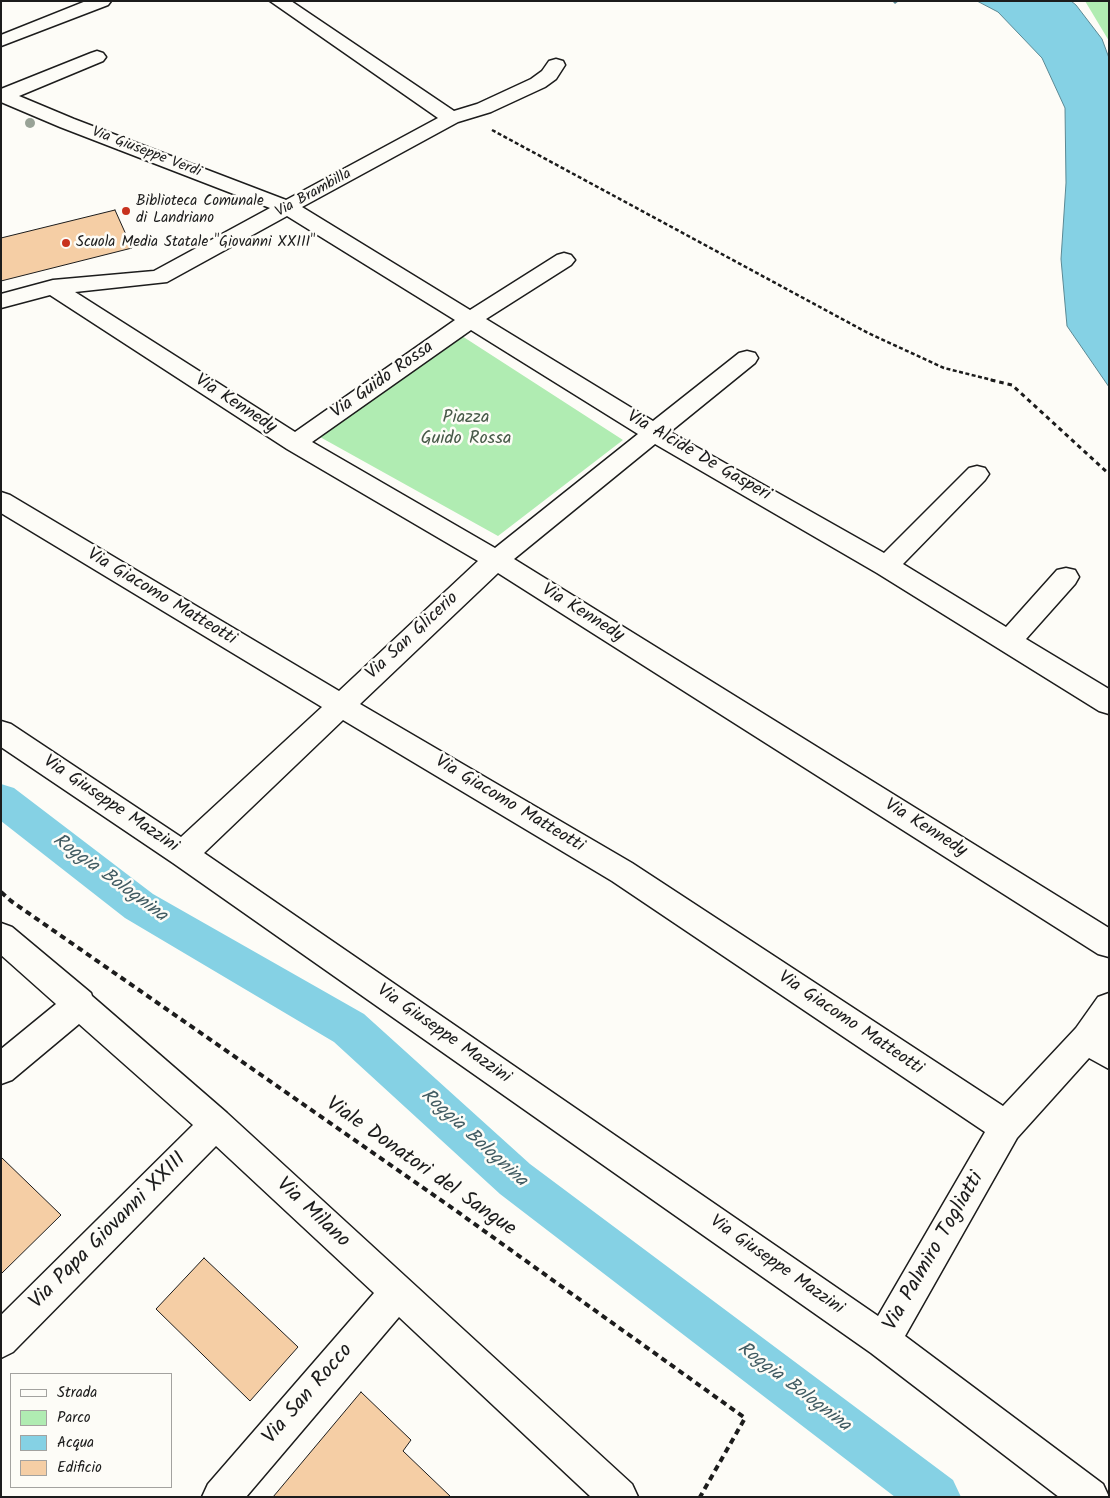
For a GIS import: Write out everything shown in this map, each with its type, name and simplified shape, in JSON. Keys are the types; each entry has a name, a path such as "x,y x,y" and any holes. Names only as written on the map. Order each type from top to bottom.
{"street":[{"path":"1,42 102,1"},
{"path":"279,1 457,116"},
{"name":"Via Giuseppe Verdi","path":"3,95 97,57"},
{"name":"Via Brambilla","path":"1,301 53,287 159,277 457,116 484,108 538,83 549,76 556,65"},
{"name":"Via Giuseppe Verdi","path":"3,95 67,123 289,208"},
{"name":"Via Alcide De Gasperi","path":"289,208 654,432 886,566 1109,703"},
{"name":"Via Guido Rossa","path":"295,443 471,319 564,260"},
{"name":"Via Kennedy","path":"53,287 295,443 496,560 1109,944"},
{"name":"Via San Glicerio","path":"183,854 496,560 747,358"},
{"path":"886,566 977,474"},
{"name":"Via Giacomo Matteotti","path":"1,501 622,872 1006,1127"},
{"path":"1008,641 1066,578"},
{"name":"Via Giuseppe Mazzini","path":"1,732 183,854 884,1341"},
{"name":"Via Milano","path":"1,936 80,1003 216,1124 619,1497"},
{"path":"1,1070 80,1003"},
{"name":"Via Palmiro Togliatti","path":"1090,1497 884,1341 1006,1127 1098,1046 1109,1007"},
{"name":"Via Papa Giovanni XXIII","path":"1,1340 216,1124"},
{"name":"Via San Rocco","path":"221,1497 397,1293"}],"path":[{"path":"457,116 721,252 780,287 868,333 944,368 1012,385 1109,474"},
{"name":"Viale Donatori del Sangue","path":"1,892 11,901 448,1204 746,1418 700,1497"}],"green space":[{"path":"1085,1 1109,1 1109,41"},
{"name":"Piazza Guido Rossa","path":"462,336 623,440 498,536 320,437"}],"water":[{"path":"977,1 1071,1 1102,39 1109,58 1109,387 1067,326 1061,259 1066,183 1065,108 1042,58 998,12"}],"building":[{"name":"Scuola Media Statale \"Giovanni XXIII\"","path":"115,210 132,248 1,281 1,238"},
{"path":"1,1157 61,1215 1,1274"},
{"path":"204,1258 298,1347 250,1401 156,1309"},
{"path":"361,1392 411,1440 403,1451 451,1497 273,1497"}],"waterway":[{"name":"Roggia Bolognina","path":"1,799 139,906 349,1028 515,1179 936,1497"}],"place":[{"name":"Biblioteca Comunale di Landriano","path":"126,211"},
{"name":"Scuola Media Statale \"Giovanni XXIII\"","path":"66,243"}]}
